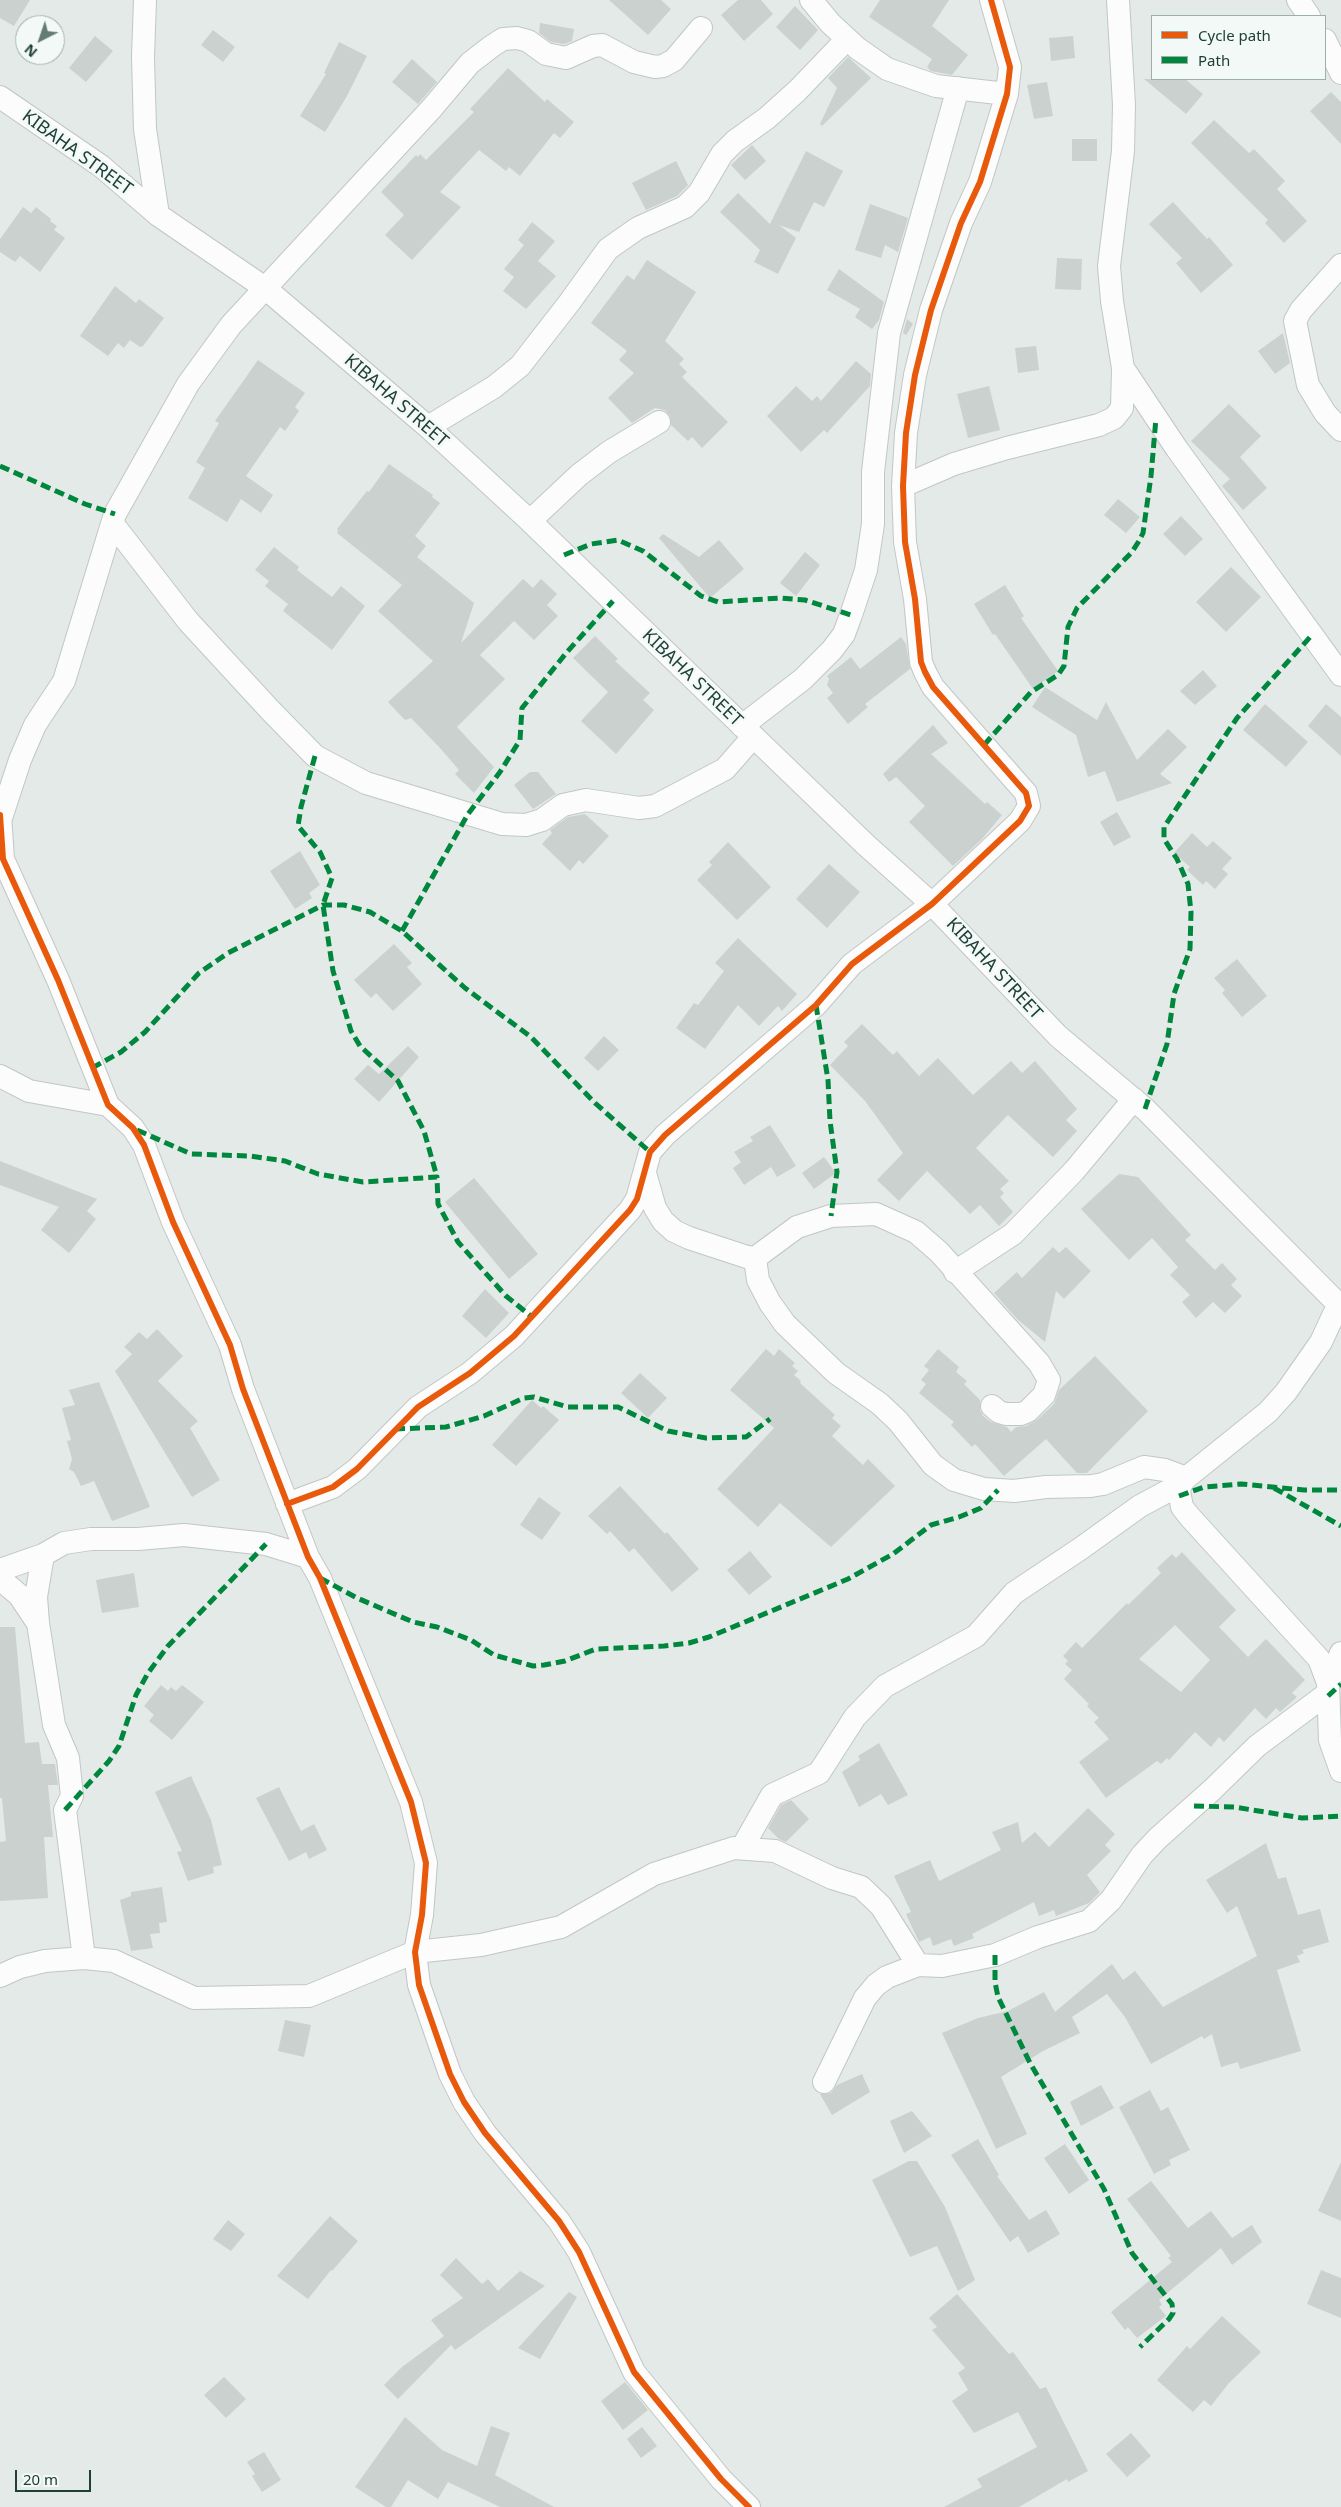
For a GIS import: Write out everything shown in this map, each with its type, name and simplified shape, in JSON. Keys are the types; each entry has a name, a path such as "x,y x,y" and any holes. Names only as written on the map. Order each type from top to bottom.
{"street":[{"path":"145,0 143,57 145,129 158,215"},
{"path":"811,0 830,23 847,39 886,69 936,86 1007,94"},
{"path":"287,1504 333,1487 357,1469 418,1407 470,1373 509,1341 630,1210 645,1173 650,1152 665,1135 816,1005 852,964 932,904 1020,821 1029,806 1026,793 934,686 925,672 921,662 915,599 905,542 903,486 906,433 915,375 931,310 961,223 980,182 1007,94 1010,67 991,0"},
{"path":"903,486 954,464 1007,448 1099,426 1114,418 1122,408 1123,368 1112,301 1109,266 1123,151 1124,105 1118,0"},
{"path":"1298,0 1308,15"},
{"path":"702,28 674,60 663,66 655,67 634,62 602,45 594,46 566,58 546,54 528,41 516,38 503,40 492,46 470,63 432,108 231,325 188,384 116,514 64,681 35,725 20,760 1,816 2,863 58,980 108,1105 129,1123 144,1145 173,1222 230,1346 243,1389 308,1557 320,1578 411,1802 426,1863 426,1884 415,1952 420,1985 450,2074 464,2102 485,2134 559,2221 579,2252 634,2372 721,2479 749,2507"},
{"path":"428,427 494,387 520,366 608,249 638,228 685,207 699,193 722,154 735,140 767,118 797,91 847,39"},
{"path":"1326,42 1341,73"},
{"path":"112,524 188,621 315,756 366,783 502,824 526,825 542,820 563,805 586,800 639,808 655,806 725,769 748,732 832,650 844,634 866,570 873,524 873,472 889,333 958,88"},
{"name":"KIBAHA STREET","path":"0,98 101,166 158,215 265,288 428,427 530,521 748,732 932,904 1058,1036 1134,1099 1193,1156 1339,1309"},
{"path":"1341,265 1301,310 1296,321 1308,385 1325,413 1341,430"},
{"path":"1123,368 1177,449 1341,675"},
{"path":"530,521 579,475 609,452 659,422"},
{"path":"0,1076 29,1090 108,1105"},
{"path":"955,1272 1013,1234 1074,1171 1134,1099"},
{"path":"645,1173 655,1208 663,1221 674,1231 689,1238 755,1258"},
{"path":"755,1258 797,1227 813,1220 831,1216 876,1214 916,1232 939,1252 1039,1364 1049,1380 1044,1395 1028,1411 1021,1414 1006,1414 992,1406"},
{"path":"755,1258 758,1280 770,1303 786,1324 836,1373 880,1404 898,1421 933,1465 954,1480 984,1489 1014,1491 1046,1487 1091,1486 1103,1484 1144,1467 1165,1470 1183,1481"},
{"path":"742,1848 772,1795 819,1773 851,1722 885,1686 976,1636 1014,1593 1140,1506 1183,1481 1268,1412 1286,1392 1320,1342 1339,1309"},
{"path":"1183,1481 1179,1496 1182,1507 1319,1659 1328,1688 1330,1740 1341,1771"},
{"path":"0,1570 43,1555 64,1543 92,1539 138,1539 184,1535 266,1544 308,1557"},
{"path":"43,1555 36,1597 38,1623 54,1725 68,1758 72,1796 65,1810 84,1958"},
{"path":"0,1579 19,1596 38,1623"},
{"path":"824,2082 865,1998 876,1985 887,1977 918,1965 942,1966 995,1955 1038,1937 1089,1921 1111,1900 1142,1854 1158,1838 1212,1790 1257,1746 1328,1688 1341,1653"},
{"path":"0,1976 45,1960 84,1958 114,1961 194,1998 206,1999 221,1996 309,1996 415,1952 480,1945 560,1927 654,1874 727,1849 742,1848 775,1851 832,1878 861,1887 881,1906 918,1965"}],"building":[{"path":"0,0 30,0 21,15 15,15 14,26 0,18"},
{"path":"609,0 661,0 671,9 648,35"},
{"path":"738,0 761,0 773,14 744,41 721,15"},
{"path":"880,0 949,0 932,26 968,55 952,75 931,71 927,67 932,59 869,17"},
{"path":"795,6 818,30 800,50 776,27"},
{"path":"540,23 574,29 572,41 564,44 551,42 539,33"},
{"path":"213,30 235,47 223,62 201,45"},
{"path":"95,36 113,51 86,82 69,68"},
{"path":"1073,36 1075,58 1051,61 1049,38"},
{"path":"339,42 367,56 347,96 325,132 300,116 326,74 324,73"},
{"path":"848,57 871,78 822,126 820,124 837,88 828,78"},
{"path":"412,59 437,82 418,104 392,82"},
{"path":"508,68 545,102 547,99 574,122 560,138 554,133 520,176 509,167 506,171 479,150 440,192 461,207 412,260 385,235 404,215 381,192 416,155 418,157 420,154 426,160 474,112 470,109"},
{"path":"1144,79 1186,80 1203,94 1186,114"},
{"path":"1047,82 1053,116 1034,119 1027,85"},
{"path":"1331,92 1341,102 1341,144 1310,111"},
{"path":"1214,120 1249,153 1254,149 1285,181 1277,189 1307,221 1284,243 1265,223 1268,220 1191,143"},
{"path":"1072,139 1097,139 1097,161 1072,161"},
{"path":"752,145 766,161 745,180 731,165"},
{"path":"806,151 843,171 824,207 814,202 799,232 779,225 796,238 778,274 754,262 760,250 720,212 738,193 770,224"},
{"path":"676,161 688,185 677,196 646,210 632,183"},
{"path":"1173,202 1207,239 1209,237 1233,265 1201,293 1176,263 1182,258 1149,224"},
{"path":"870,204 908,218 898,252 885,245 881,258 855,250"},
{"path":"23,207 31,213 36,207 51,219 50,221 57,226 54,230 65,238 40,272 20,256 15,262 0,252 0,239"},
{"path":"532,222 555,241 538,261 556,276 526,309 503,291 514,277 504,269 524,245 518,240"},
{"path":"1057,258 1082,259 1081,290 1055,289"},
{"path":"647,260 696,292 665,341 684,359 679,364 687,372 682,377 728,422 702,448 692,437 688,441 671,425 670,416 665,410 655,408 632,423 608,398 634,373 619,360 627,351 591,323 627,275 634,280"},
{"path":"839,269 884,302 879,320 872,329 855,317 860,309 827,290"},
{"path":"115,286 136,303 139,299 164,318 143,346 140,347 130,340 124,348 118,343 108,356 80,336"},
{"path":"907,319 913,324 906,335 903,333"},
{"path":"1283,333 1290,363 1275,374 1258,351"},
{"path":"1036,346 1039,370 1018,373 1015,348"},
{"path":"258,360 305,393 295,407 299,411 285,431 280,427 246,476 273,495 261,513 241,499 227,522 188,498 205,468 196,462 219,423 215,421"},
{"path":"856,361 871,374 870,386 827,433 824,430 801,452 767,416 796,386 812,401 817,396 821,401"},
{"path":"989,386 1000,430 968,438 957,394"},
{"path":"1229,404 1261,436 1240,457 1267,488 1243,510 1222,486 1230,479 1191,441"},
{"path":"389,464 433,495 432,497 440,503 415,536 426,546 417,557 474,603 461,643 523,579 533,588 541,579 557,594 547,605 558,616 534,640 514,621 480,655 505,679 457,727 494,767 474,793 455,774 459,770 440,748 411,718 405,720 388,702 433,661 378,611 402,585 337,533 337,529 367,491 369,492"},
{"path":"1118,499 1140,517 1126,533 1104,515"},
{"path":"1181,516 1203,539 1185,556 1163,534"},
{"path":"663,534 699,557 719,540 744,569 710,598 659,538"},
{"path":"274,547 299,567 297,570 332,597 341,586 365,606 332,650 283,611 288,604 265,586 269,581 255,570"},
{"path":"805,552 820,565 796,596 780,583"},
{"path":"1231,567 1261,597 1226,632 1196,602"},
{"path":"1005,585 1024,616 1021,618 1058,671 1033,689 995,634 993,635 974,604"},
{"path":"595,636 618,659 615,661 650,693 643,700 654,710 616,754 581,721 608,692 573,658"},
{"path":"901,637 906,644 910,669 865,704 868,707 848,724 827,698 833,693 827,685 829,679 827,676 851,657 860,669"},
{"path":"1203,670 1217,686 1195,705 1180,691"},
{"path":"1045,687 1097,720 1106,702 1137,760 1168,729 1187,747 1160,774 1172,783 1117,802 1105,771 1088,777 1076,735 1032,707"},
{"path":"1265,704 1308,742 1286,767 1243,730"},
{"path":"1326,704 1341,717 1341,756 1308,726"},
{"path":"933,725 948,743 931,754 985,804 987,802 1002,815 982,839 953,866 909,822 925,806 896,777 889,782 883,774"},
{"path":"530,772 538,772 556,794 533,809 514,785"},
{"path":"1117,812 1131,837 1114,846 1100,822"},
{"path":"585,814 609,836 583,864 579,860 570,871 542,844 552,833 550,830 568,817"},
{"path":"1192,833 1207,847 1213,841 1232,858 1222,869 1228,874 1215,889 1206,881 1203,885 1187,870 1190,867 1174,853"},
{"path":"728,842 771,887 737,920 697,880 712,865 709,862"},
{"path":"300,851 320,885 309,893 312,898 295,909 270,871"},
{"path":"829,864 860,892 827,928 796,899"},
{"path":"738,938 797,994 782,1011 778,1006 759,1026 738,1005 705,1049 676,1028 694,1003 698,1005 724,971 715,963"},
{"path":"394,944 412,963 407,967 422,984 393,1011 376,993 371,998 354,980"},
{"path":"1237,959 1267,996 1242,1017 1222,993 1225,990 1214,978"},
{"path":"862,1024 893,1055 897,1051 919,1076 938,1058 973,1095 1011,1061 1022,1073 1035,1061 1077,1109 1066,1120 1077,1131 1053,1157 1008,1115 976,1148 1009,1181 1000,1189 1004,1193 1000,1197 1013,1212 999,1226 980,1205 970,1214 927,1171 899,1201 877,1180 903,1153 865,1101 830,1065 848,1046 844,1042"},
{"path":"604,1036 619,1050 598,1071 584,1058"},
{"path":"408,1046 419,1057 379,1102 354,1079 368,1065 379,1074"},
{"path":"770,1125 796,1166 777,1177 771,1167 744,1185 733,1168 741,1162 734,1152 753,1141 750,1137"},
{"path":"824,1157 836,1173 814,1189 802,1173"},
{"path":"0,1161 97,1199 87,1211 96,1219 69,1253 41,1230 59,1207 0,1185"},
{"path":"1119,1174 1138,1177 1191,1235 1185,1240 1215,1270 1222,1263 1237,1279 1231,1285 1242,1296 1225,1313 1213,1302 1196,1318 1182,1302 1190,1295 1170,1275 1178,1267 1152,1238 1129,1260 1081,1209"},
{"path":"474,1178 538,1254 509,1279 445,1202"},
{"path":"1053,1247 1059,1253 1066,1247 1091,1271 1064,1299 1056,1291 1045,1342 1017,1319 994,1293 1017,1272 1022,1278"},
{"path":"485,1289 509,1313 486,1338 462,1316"},
{"path":"157,1329 183,1356 158,1381 198,1421 190,1428 220,1480 192,1497 115,1371 132,1354 124,1347 139,1332 147,1339"},
{"path":"766,1349 774,1356 779,1349 795,1363 792,1366 798,1371 794,1375 801,1381 800,1383 835,1415 832,1418 841,1426 832,1436 863,1465 868,1459 895,1486 831,1547 780,1503 758,1527 717,1489 774,1428 730,1390"},
{"path":"938,1349 959,1367 956,1372 967,1381 964,1384 980,1400 980,1410 983,1416 991,1422 1007,1427 1011,1432 1016,1427 1026,1426 1037,1420 1054,1404 1059,1390 1095,1356 1148,1411 1087,1473 1077,1473 1046,1439 1004,1476 975,1444 972,1447 951,1425 954,1422 919,1393 926,1384 921,1380 929,1370 924,1366"},
{"path":"640,1373 667,1398 648,1418 621,1393"},
{"path":"99,1382 150,1507 112,1521 94,1481 81,1486 74,1472 69,1469 72,1459 67,1441 71,1440 62,1408 75,1405 69,1390"},
{"path":"532,1400 541,1408 543,1406 559,1420 516,1466 492,1445"},
{"path":"620,1486 665,1534 667,1532 699,1569 672,1592 634,1548 629,1552 610,1531 607,1534 588,1516"},
{"path":"539,1497 561,1513 542,1540 520,1525"},
{"path":"750,1551 772,1577 749,1595 727,1570"},
{"path":"1182,1552 1236,1610 1219,1627 1248,1657 1266,1639 1305,1680 1292,1693 1297,1697 1280,1712 1276,1708 1266,1719 1255,1708 1224,1742 1219,1737 1211,1747 1195,1732 1169,1760 1167,1758 1161,1764 1157,1761 1106,1798 1079,1762 1109,1739 1094,1722 1099,1718 1087,1706 1089,1704 1064,1679 1072,1670 1065,1664 1068,1661 1063,1656 1076,1642 1082,1648 1127,1603 1128,1605 1161,1573 1157,1568 1172,1554 1176,1558","holes":["1175,1625 1210,1660 1181,1692 1139,1659"]},
{"path":"134,1573 139,1607 102,1613 96,1580"},
{"path":"0,1627 15,1627 25,1743 39,1742 42,1764 55,1764 58,1785 48,1785 53,1837 44,1837 48,1898 0,1901 0,1842 6,1841 2,1798 0,1798"},
{"path":"161,1685 168,1691 171,1687 176,1691 182,1685 204,1702 172,1740 149,1721 154,1715 144,1706"},
{"path":"879,1743 908,1795 888,1805 881,1794 859,1807 842,1772 860,1760 858,1756"},
{"path":"191,1776 211,1820 222,1865 213,1867 214,1873 188,1881 177,1852 182,1851 155,1792"},
{"path":"279,1787 301,1831 314,1824 327,1850 309,1859 306,1852 289,1861 256,1798"},
{"path":"791,1800 809,1819 786,1842 779,1839 768,1828 781,1805"},
{"path":"1088,1808 1115,1834 1105,1845 1111,1851 1087,1875 1100,1892 1089,1903 1056,1916 1054,1910 1039,1916 1034,1902 972,1934 974,1938 954,1946 951,1939 933,1946 930,1937 919,1942 906,1914 911,1912 894,1876 930,1860 939,1881 1001,1850 992,1832 1018,1822 1022,1843 1035,1832 1049,1847"},
{"path":"1266,1843 1278,1879 1286,1877 1298,1915 1320,1909 1329,1942 1302,1950 1304,1953 1297,1956 1300,1962 1277,1970 1301,2051 1240,2069 1238,2062 1221,2067 1212,2034 1204,2039 1202,2036 1151,2064 1125,2017 1107,1994 1072,2017 1080,2033 1043,2051 1001,2077 1027,2134 996,2149 942,2033 978,2018 1008,2011 1044,1992 1055,2012 1112,1964 1123,1980 1135,1971 1163,2007 1257,1956 1237,1906 1227,1913 1206,1880"},
{"path":"162,1887 167,1922 159,1923 160,1933 150,1934 153,1948 131,1951 120,1900 131,1896 131,1892"},
{"path":"285,2020 311,2025 304,2057 278,2051"},
{"path":"862,2074 870,2092 832,2115 820,2094 831,2093 837,2085"},
{"path":"1101,2085 1114,2108 1081,2126 1070,2102"},
{"path":"1150,2090 1161,2111 1168,2107 1190,2150 1169,2160 1171,2165 1154,2174 1119,2107"},
{"path":"912,2111 932,2136 904,2153 890,2121"},
{"path":"978,2139 999,2175 997,2176 1029,2220 1046,2210 1060,2234 1028,2253 1018,2236 1010,2242 951,2155"},
{"path":"1065,2144 1089,2180 1069,2194 1044,2158"},
{"path":"909,2161 917,2161 945,2207 975,2280 958,2291 937,2246 910,2257 872,2180"},
{"path":"1341,2162 1341,2221 1318,2211"},
{"path":"1151,2181 1188,2228 1211,2211 1232,2238 1252,2225 1262,2242 1232,2265 1221,2248 1159,2300 1162,2305 1159,2307 1166,2316 1137,2338 1128,2327 1125,2330 1111,2312 1172,2262 1168,2258 1171,2256 1127,2199"},
{"path":"330,2216 358,2241 331,2270 308,2299 277,2276"},
{"path":"228,2220 245,2234 231,2251 213,2239"},
{"path":"456,2258 482,2284 488,2279 498,2291 520,2271 545,2286 455,2350 451,2345 398,2399 384,2385 402,2367 444,2336 431,2320 463,2298 440,2275"},
{"path":"1321,2270 1341,2278 1341,2318 1307,2304"},
{"path":"569,2292 577,2297 540,2359 518,2348"},
{"path":"957,2294 1009,2354 1013,2352 1040,2389 1046,2387 1088,2471 1068,2482 1067,2479 1019,2507 944,2507 982,2487 977,2479 1037,2447 1018,2412 974,2433 952,2401 968,2390 958,2373 965,2368 932,2330 937,2327 929,2318"},
{"path":"1222,2316 1261,2352 1229,2383 1211,2406 1204,2400 1193,2412 1157,2380 1187,2346 1190,2349"},
{"path":"224,2377 246,2399 226,2418 204,2395"},
{"path":"625,2382 648,2410 623,2430 601,2401"},
{"path":"405,2417 442,2450 477,2466 491,2426 510,2433 495,2475 554,2507 500,2507 448,2482 438,2499 408,2480 391,2507 386,2507 355,2487"},
{"path":"642,2427 657,2446 641,2458 627,2439"},
{"path":"1131,2433 1151,2456 1127,2477 1106,2454"},
{"path":"264,2452 281,2480 262,2492 252,2476 255,2474 247,2462"}],"marked path":[{"path":"984,745 1031,692 1058,675 1064,666 1068,627 1077,608 1132,552 1139,541 1143,533 1151,476 1156,418"},
{"path":"0,466 85,504 115,514"},
{"path":"564,555 591,544 618,540 643,551 701,596 718,602 781,598 805,600 851,615"},
{"path":"402,931 468,814 500,772 520,740 522,708 567,652 613,601"},
{"path":"1145,1109 1167,1044 1174,994 1190,949 1191,912 1188,884 1177,859 1164,839 1164,827 1237,718 1312,635"},
{"path":"315,756 301,807 298,826 320,852 332,878 323,905 333,971 351,1031 360,1046 398,1081 424,1131 437,1177"},
{"path":"92,1068 121,1052 145,1032 199,973 228,953 323,905 344,905 370,912 402,931 465,988 531,1037 595,1103 650,1152"},
{"path":"816,1005 828,1080 830,1121 837,1172 831,1216"},
{"path":"137,1130 191,1154 250,1156 285,1161 318,1174 363,1182 437,1177 438,1204 458,1242 506,1296 532,1317"},
{"path":"395,1429 446,1427 484,1416 524,1398 534,1397 568,1407 618,1407 668,1431 706,1438 746,1437 770,1419"},
{"path":"1179,1496 1204,1487 1241,1484 1304,1490 1341,1490"},
{"path":"1274,1488 1341,1526"},
{"path":"320,1578 357,1598 413,1622 437,1627 471,1640 494,1655 533,1666 544,1665 565,1661 596,1649 664,1646 689,1643 709,1637 848,1579 893,1554 931,1525 981,1508 998,1490"},
{"path":"65,1810 109,1761 119,1746 136,1695 148,1673 168,1646 266,1544"},
{"path":"1328,1696 1341,1684"},
{"path":"1194,1806 1234,1807 1302,1818 1341,1816"},
{"path":"995,1955 995,1982 998,1997 1030,2063 1104,2189 1132,2253 1172,2304 1173,2313 1169,2319 1140,2347"}],"cycle path":[{"path":"287,1504 333,1487 357,1469 418,1407 470,1373 514,1336 630,1210 637,1199 650,1152 665,1135 816,1005 852,964 932,904 1020,821 1029,806 1026,793 933,687 925,672 921,662 915,599 905,542 903,486 906,433 915,375 931,310 961,223 980,182 1007,94 1010,67 991,0"},
{"path":"0,815 3,859 58,980 108,1105 133,1128 144,1145 173,1222 230,1345 243,1389 308,1557 320,1578 411,1802 426,1863 422,1915 415,1952 419,1985 450,2074 464,2102 485,2133 559,2221 579,2252 634,2372 721,2479 749,2507"}]}
